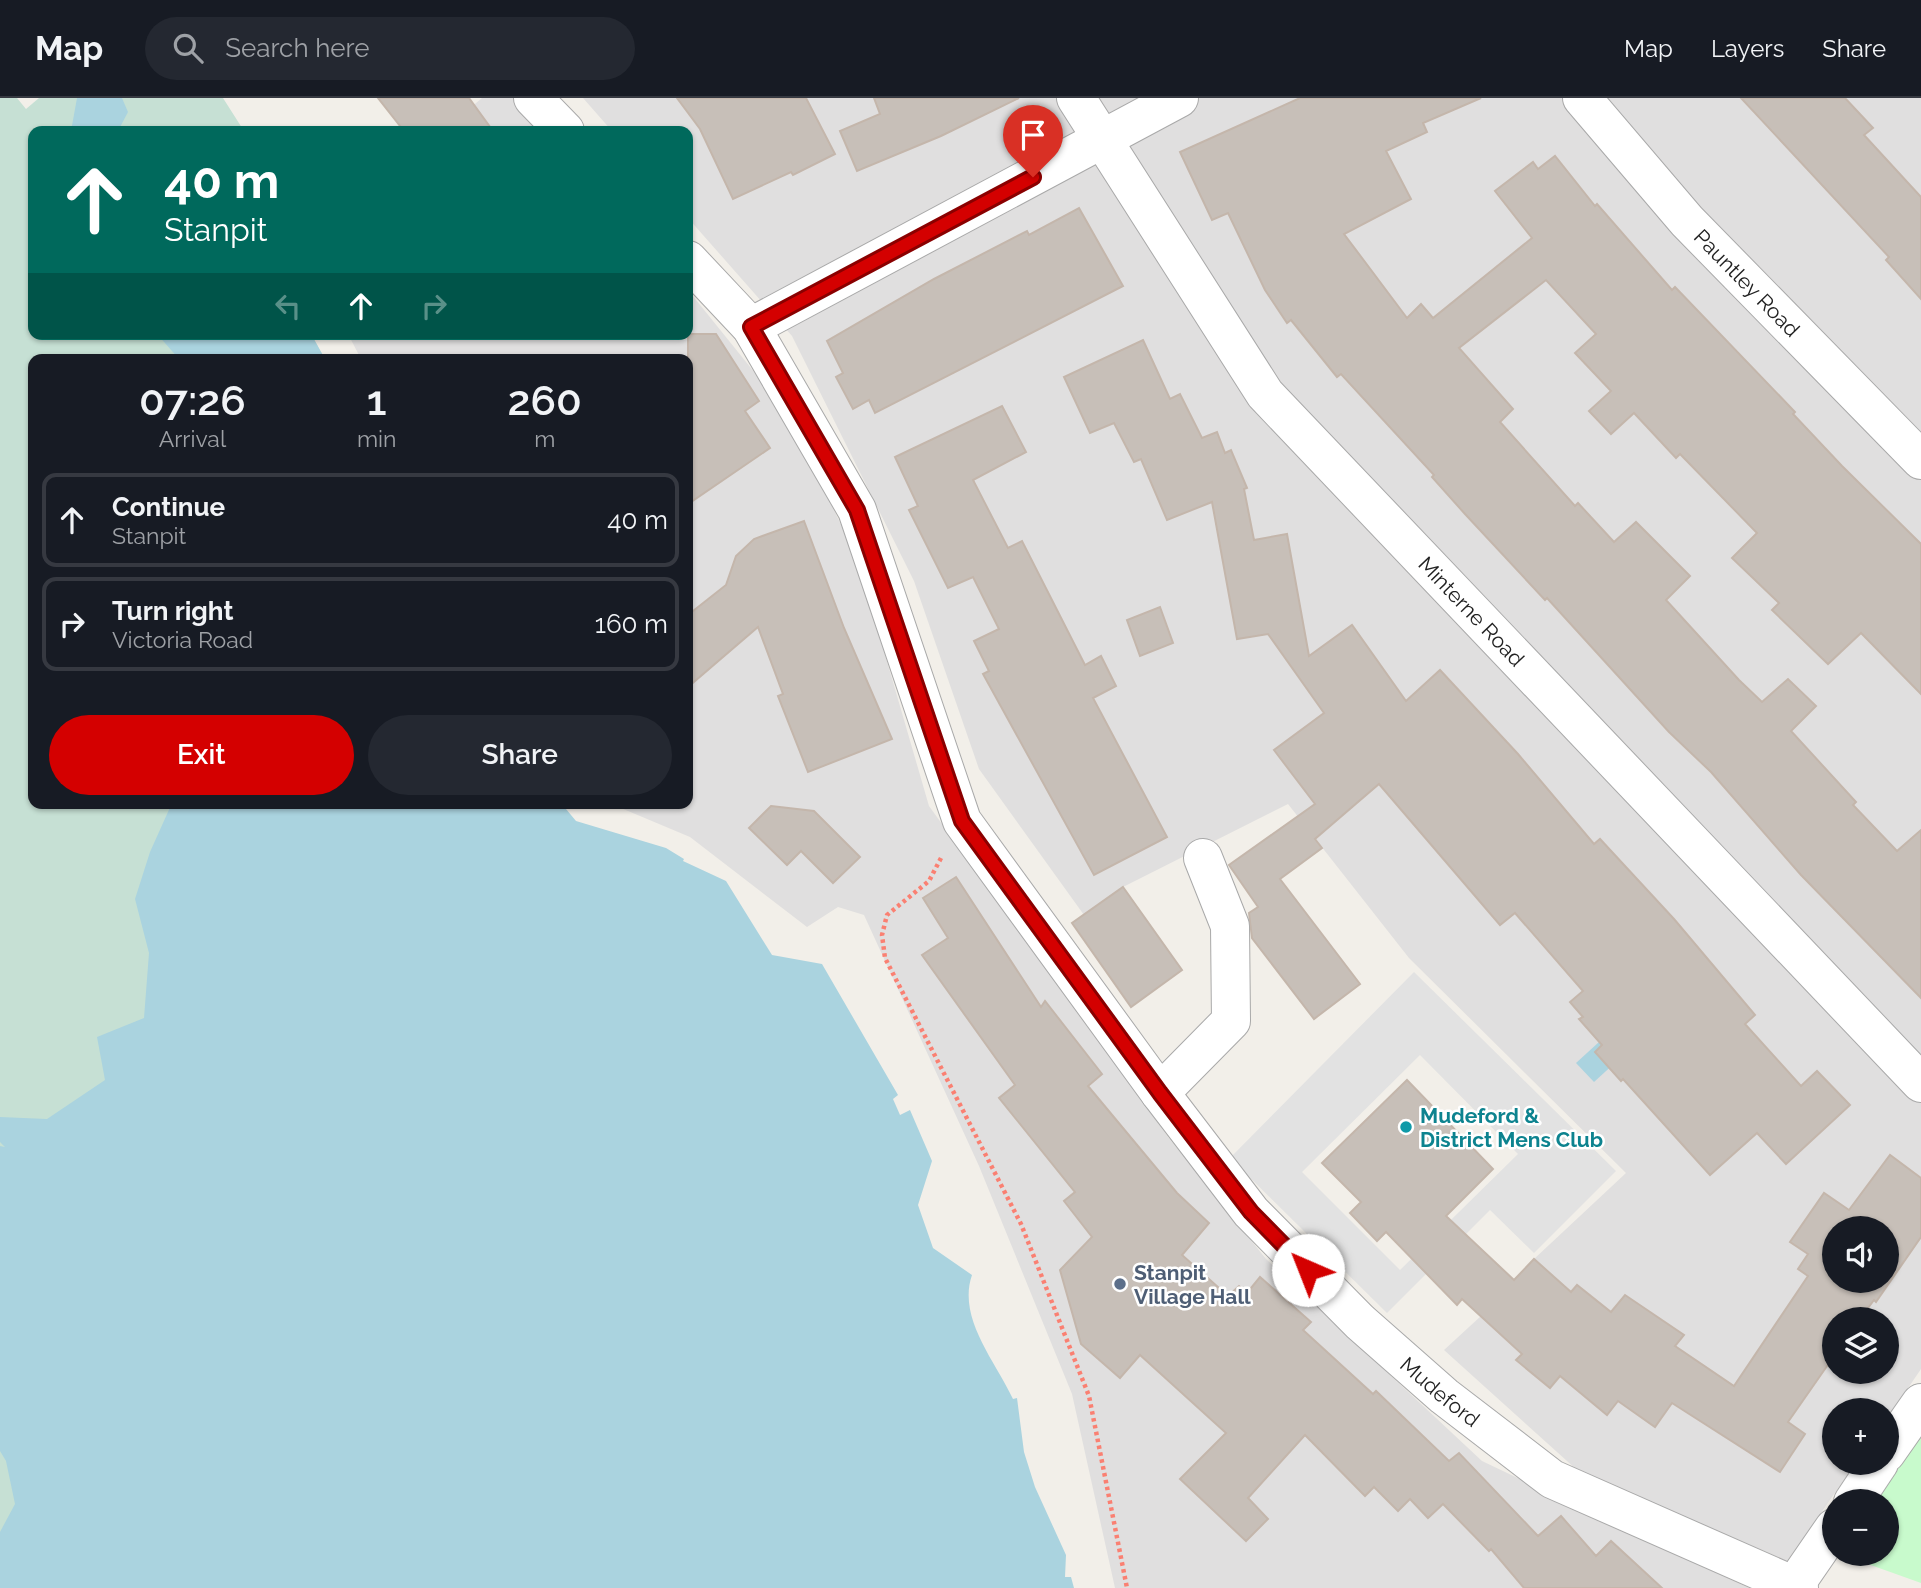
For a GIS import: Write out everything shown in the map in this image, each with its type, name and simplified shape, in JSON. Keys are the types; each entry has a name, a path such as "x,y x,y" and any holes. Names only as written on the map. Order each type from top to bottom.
{"street":[{"path":"533,98 560,126"},
{"name":"Minterne Road","path":"1076,98 1265,394 1921,1083"},
{"path":"751,327 1179,98"},
{"name":"Pauntley Road","path":"1582,98 1687,221 1921,460"},
{"name":"Mudeford","path":"693,265 751,327 857,510 962,821 1160,1093 1251,1212 1346,1310 1444,1396 1552,1479 1796,1587"},
{"path":"1160,1093 1231,1021 1230,926 1203,858"},
{"path":"1899,1434 1921,1403"},
{"path":"1796,1587 1822,1547"}],"path":[{"path":"962,821 929,881 887,915 882,934 885,958 1021,1224 1089,1396 1127,1588"}],"shaded area":[{"path":"482,98 516,98 541,126 449,126"},
{"path":"583,98 1921,98 1921,1369 1899,1401 1899,1398 1822,1398 1822,1475 1848,1475 1838,1489 1822,1489 1822,1511 1787,1561 1577,1470 1444,1350 1481,1316 1534,1259 1626,1173 1409,958 1288,804 1123,887 1084,915 979,769 914,581 792,336 693,224 693,126 608,126"},
{"path":"693,296 788,414 857,558 929,806 1168,1137 1266,1259 1482,1461 1749,1588 1115,1588 1072,1394 979,1166 864,915 838,907 807,927 690,837 623,809 693,809 693,354 358,354 351,340 693,340"},
{"path":"1414,972 1616,1171 1534,1253 1490,1210 1387,1313 1230,1158","holes":["1420,1055 1518,1154 1400,1270 1302,1172"]}],"green space":[{"path":"0,98 17,98 26,109 39,98 223,98 241,126 28,126 28,340 314,340 322,354 28,354 28,809 462,809 73,1442 0,1588"},
{"path":"1921,1434 1921,1583 1874,1566 1899,1566 1899,1489 1882,1489 1892,1475 1899,1475 1899,1465"}],"water":[{"path":"77,98 122,98 128,112 121,126 72,126"},
{"path":"162,340 314,340 322,354 175,354"},
{"path":"169,809 566,809 576,821 666,848 684,859 683,861 726,881 772,955 822,964 898,1095 893,1099 900,1115 910,1110 932,1161 918,1205 933,1248 972,1275 969,1291 974,1323 1013,1399 1017,1398 1024,1452 1035,1487 1066,1555 1065,1577 1071,1577 1074,1588 0,1588 0,1532 15,1504 6,1461 0,1451 0,1146 5,1147 0,1142 0,1117 47,1119 105,1080 97,1037 144,1018 149,953 135,899 150,852"},
{"path":"1610,1032 1628,1051 1594,1082 1576,1063"}],"building":[{"path":"378,98 469,98 489,126 400,126"},
{"path":"677,98 806,98 835,154 793,175 791,172 733,199 700,129"},
{"path":"874,98 1019,98 941,136 857,171 840,131 880,114"},
{"path":"1300,98 1481,98 1423,123 1427,132 1386,151 1411,199 1344,234 1407,318 1421,304 1433,318 1532,238 1495,191 1533,162 1538,169 1555,156 1595,206 1597,204 1672,290 1675,287 1795,412 1793,414 1842,466 1921,544 1921,694 1861,633 1828,664 1772,610 1779,603 1732,558 1757,533 1680,454 1676,458 1634,413 1611,434 1589,411 1611,391 1575,353 1596,334 1546,280 1459,348 1513,409 1500,422 1575,506 1578,503 1614,542 1636,522 1690,576 1666,600 1739,680 1762,702 1788,679 1816,706 1791,731 1856,802 1853,805 1897,851 1921,830 1921,998 1801,875 1711,772 1669,732 1547,598 1545,600 1465,514 1432,477 1434,475 1341,374 1337,377 1291,320 1287,323 1265,290 1228,213 1212,220 1180,152"},
{"path":"1741,98 1845,98 1873,128 1864,135 1921,197 1921,299 1886,260 1889,257"},
{"path":"1079,208 1123,286 875,413 869,400 853,409 836,377 843,373 827,341 934,279 1027,231 1029,235"},
{"path":"693,334 716,334 759,401 745,411 770,448 693,501 693,354 688,354 688,340 693,340"},
{"path":"1143,340 1170,399 1180,394 1202,438 1217,432 1225,453 1231,450 1247,488 1244,489 1254,540 1287,534 1309,656 1352,625 1406,701 1440,670 1518,754 1594,844 1600,839 1674,919 1755,1015 1745,1024 1801,1086 1817,1071 1850,1105 1786,1164 1757,1133 1710,1175 1595,1052 1602,1045 1579,1019 1583,1017 1570,1002 1583,991 1515,913 1500,925 1379,784 1315,839 1322,848 1280,879 1360,984 1314,1019 1252,938 1249,913 1258,907 1229,865 1315,804 1274,750 1324,713 1268,634 1237,639 1212,502 1167,520 1141,459 1134,462 1114,423 1090,433 1064,377"},
{"path":"1002,406 1026,452 973,480 1008,548 1022,541 1085,665 1101,656 1116,686 1093,698 1167,837 1094,875 983,674 989,671 974,641 999,629 973,577 948,588 909,510 918,506 895,457"},
{"path":"804,521 844,628 892,739 808,772 778,696 783,694 758,627 693,683 693,611 726,585 736,556 754,539"},
{"path":"1160,607 1173,643 1140,656 1127,620"},
{"path":"771,806 814,811 860,857 833,883 801,851 787,865 749,828"},
{"path":"956,877 1041,1007 1045,1001 1102,1074 1088,1086 1177,1193 1209,1223 1182,1255 1228,1296 1239,1286 1247,1293 1260,1277 1311,1322 1303,1330 1373,1394 1376,1391 1449,1461 1459,1453 1538,1536 1561,1516 1596,1556 1611,1541 1662,1588 1524,1588 1491,1549 1489,1551 1443,1504 1428,1518 1410,1499 1398,1511 1374,1487 1365,1496 1305,1435 1248,1498 1268,1519 1246,1541 1180,1479 1226,1433 1140,1355 1120,1378 1081,1344 1060,1270 1092,1237 1064,1201 1075,1192 999,1098 1015,1085 922,955 948,938 923,898"},
{"path":"1123,887 1182,970 1131,1007 1072,923"},
{"path":"1407,1080 1493,1169 1446,1216 1514,1280 1534,1259 1571,1292 1577,1285 1611,1312 1625,1295 1684,1335 1675,1346 1734,1386 1808,1276 1798,1269 1808,1254 1790,1242 1824,1193 1849,1210 1890,1155 1921,1178 1921,1237 1899,1269 1899,1216 1822,1216 1822,1293 1882,1293 1869,1307 1822,1307 1822,1373 1788,1422 1805,1434 1780,1472 1672,1403 1655,1427 1618,1401 1607,1415 1560,1376 1550,1388 1516,1360 1522,1354 1462,1299 1457,1305 1386,1232 1377,1241 1350,1213 1361,1202 1322,1163"}],"place":[{"name":"Mudeford & District Mens Club","path":"1406,1127"},
{"name":"Stanpit Village Hall","path":"1120,1284"}],"route":[{"path":"1033,177 751,327 857,510 962,821 1160,1093 1251,1212 1308,1270"}]}
